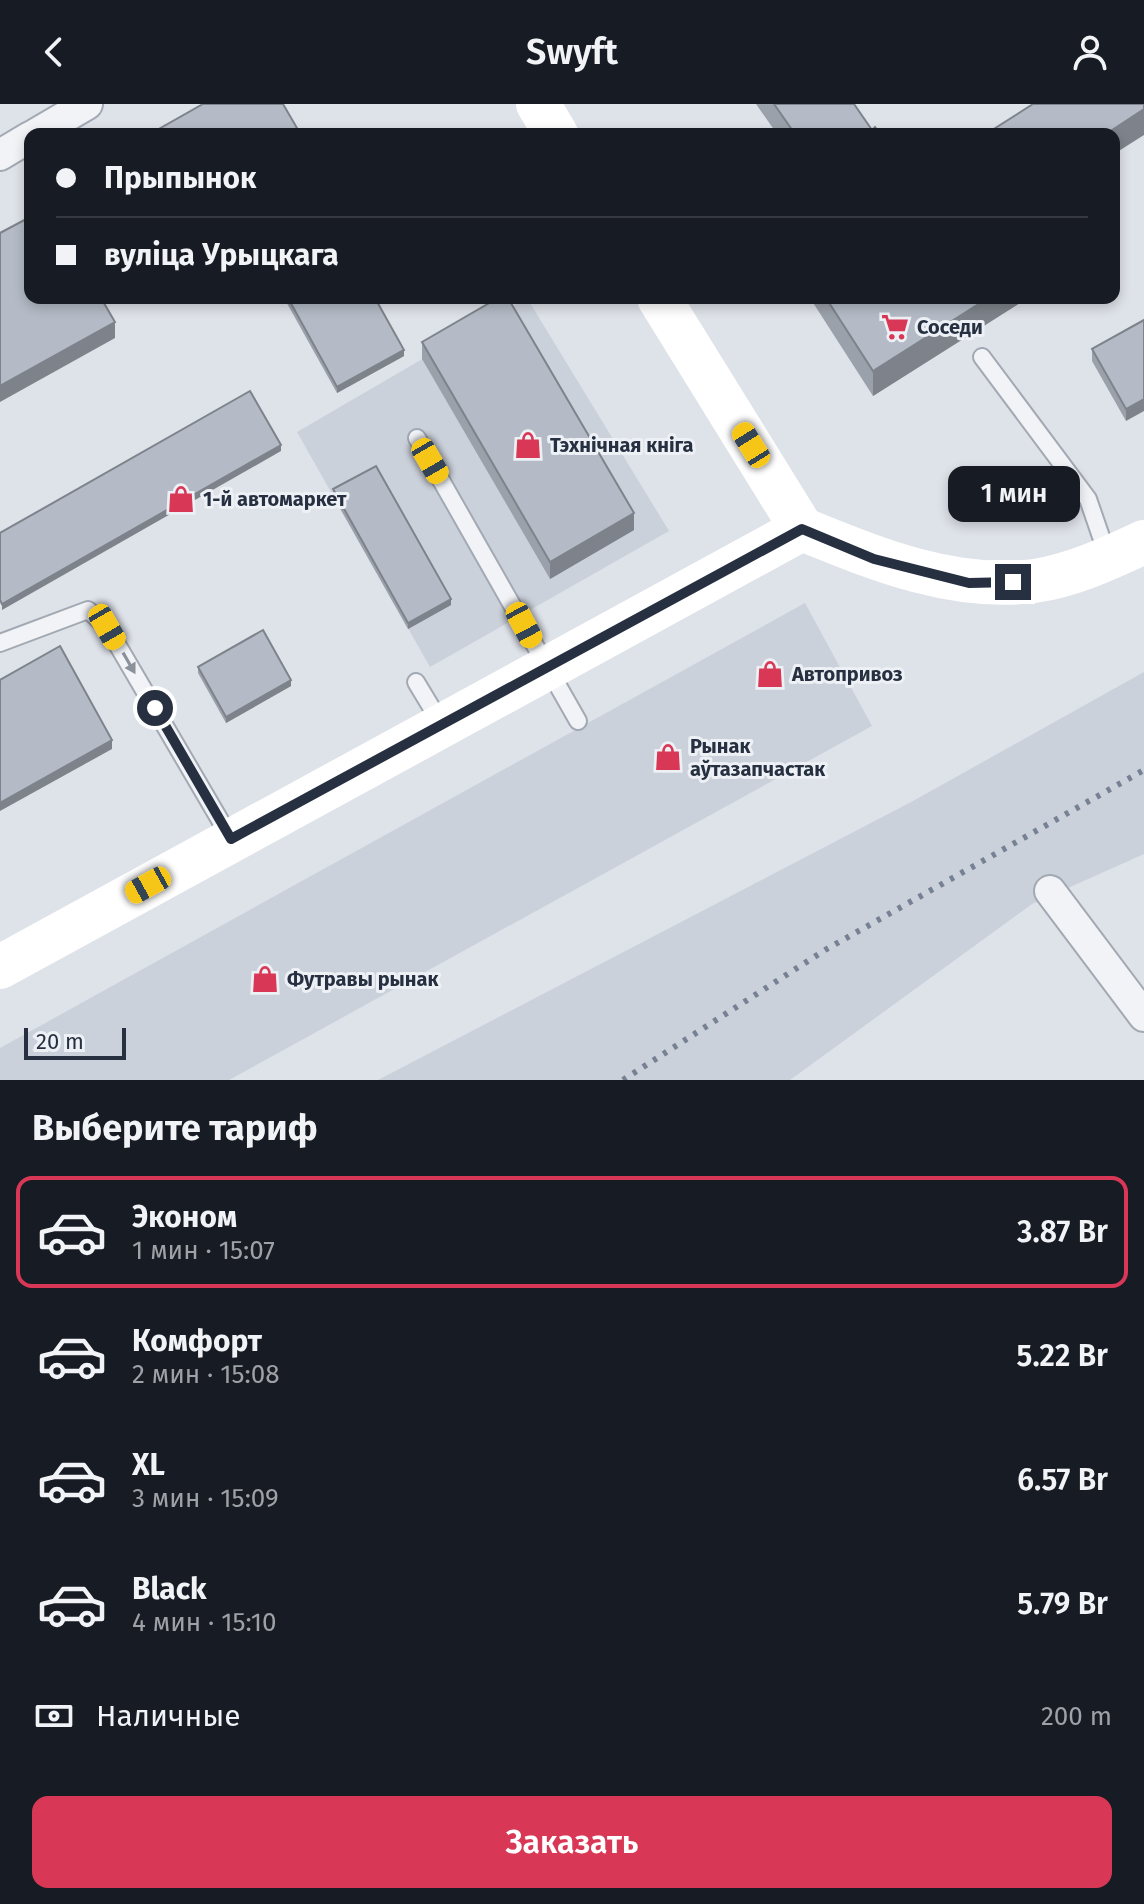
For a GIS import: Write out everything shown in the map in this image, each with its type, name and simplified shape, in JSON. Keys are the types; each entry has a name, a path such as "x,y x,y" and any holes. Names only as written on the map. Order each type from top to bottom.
{"main road":[{"path":"538,104 552,128"},
{"path":"663,304 802,529 874,559 969,583 1036,581 1126,550"},
{"path":"0,967 802,529"}],"street":[{"path":"46,128 87,104"},
{"path":"0,155 24,141"},
{"path":"1050,891 1144,1016"}],"lane":[{"path":"982,357 1126,550"},
{"path":"417,438 578,721"},
{"path":"0,643 88,610 107,627 231,839"},
{"path":"416,682 443,726"}],"shaded area":[{"path":"517,304 531,304 669,531 430,667 297,432"},
{"path":"805,603 872,726 229,1080 0,1080 0,1048"},
{"path":"1144,672 1144,854 1032,904 790,1080 378,1080 913,801"}],"building":[{"path":"203,104 283,104 297,128 161,128"},
{"path":"774,104 854,104 871,128 791,128"},
{"path":"1033,104 1144,104 1144,109 1115,128 995,128"},
{"path":"24,220 24,304 104,304 115,322 0,386 0,233"},
{"path":"291,304 378,304 404,350 337,387"},
{"name":"Тэхнічная кніга","path":"488,304 512,304 634,513 550,562 422,342"},
{"path":"830,304 979,304 873,371"},
{"path":"1144,320 1144,399 1126,409 1092,349"},
{"path":"250,391 281,445 2,604 0,533"},
{"path":"376,466 451,599 408,623 333,489"},
{"path":"263,630 291,680 226,717 198,667"},
{"path":"60,646 112,740 0,803 0,680"}],"railway":[{"path":"623,1080 825,950 1144,770"}],"place":[{"name":"Соседи","path":"895,327"},
{"name":"Тэхнічная кніга","path":"528,445"},
{"name":"1-й автомаркет","path":"181,499"},
{"name":"Автопривоз","path":"770,674"},
{"name":"Рынак аўтазапчастак","path":"668,757"},
{"name":"Футравы рынак","path":"265,979"}],"route":[{"path":"155,708 231,839 802,529 874,559 969,583 1013,582"}]}
